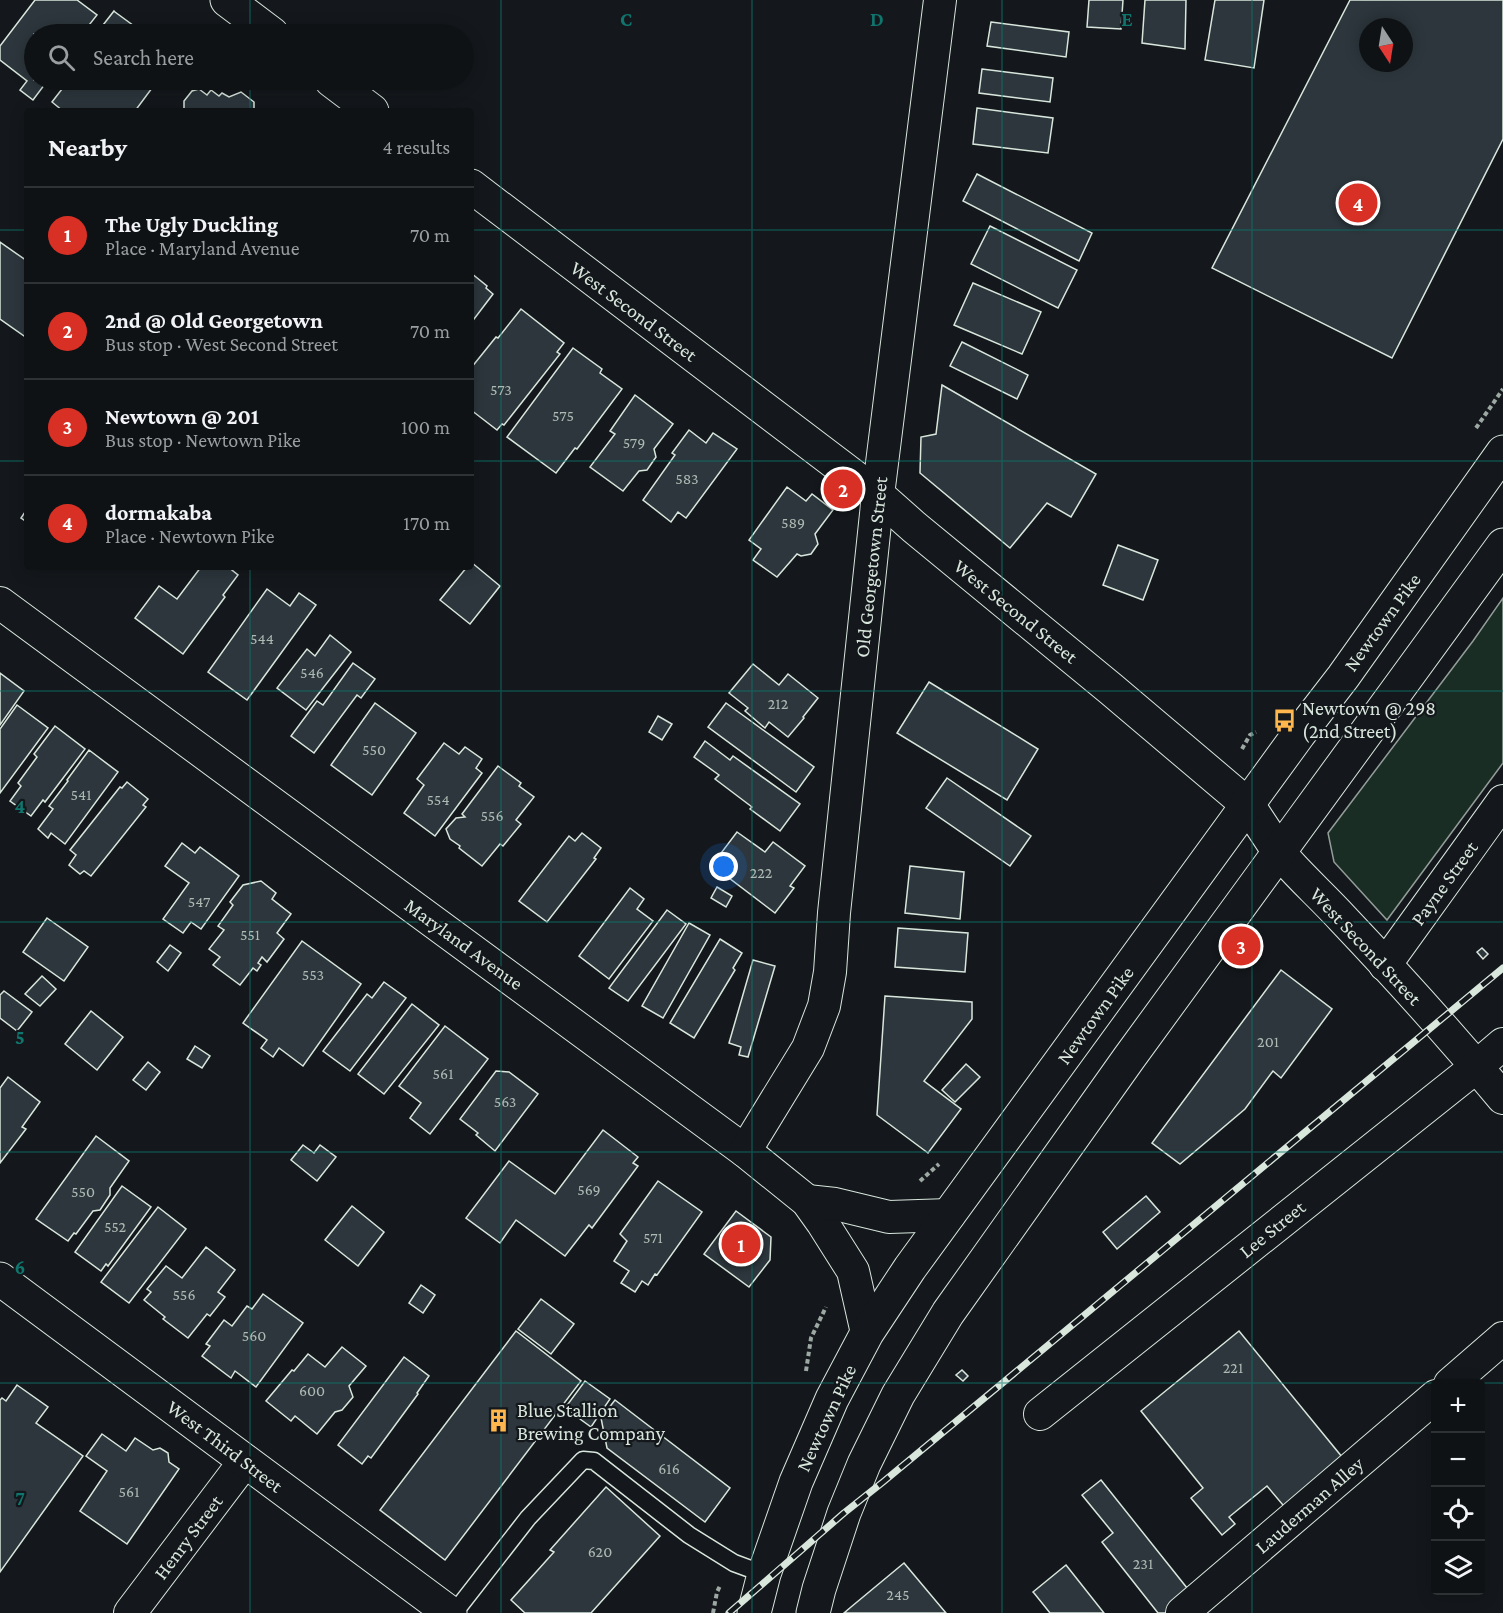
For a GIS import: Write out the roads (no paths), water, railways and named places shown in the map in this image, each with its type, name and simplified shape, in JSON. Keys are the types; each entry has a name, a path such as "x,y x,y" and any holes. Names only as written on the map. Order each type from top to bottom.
{"main road":[{"path":"227,0 259,24"},
{"path":"344,90 368,108"},
{"name":"West Second Street","path":"474,188 878,495 1111,688 1248,806 1280,852"},
{"name":"Newtown Pike","path":"754,1613 764,1574 796,1482 832,1399 867,1333 910,1268 1357,658 1503,453"},
{"path":"813,1613 844,1513 864,1464 898,1395 948,1313 1129,1058 1503,545"},
{"name":"West Third Street","path":"0,1279 452,1613"}],"street":[{"name":"Old Georgetown Street","path":"745,1151 808,1048 824,1006 830,972 834,913 878,495 940,0"},
{"name":"Maryland Avenue","path":"0,603 745,1151 807,1201 853,1271 867,1333"},
{"name":"Payne Street","path":"1385,965 1503,801"},
{"name":"West Second Street","path":"1280,852 1385,965 1503,1098"},
{"name":"Lee Street","path":"1040,1414 1503,1044"},
{"path":"807,1201 835,1204 889,1217 949,1215"},
{"path":"1455,1379 1503,1338"},
{"name":"Lauderman Alley","path":"1182,1613 1431,1400"},
{"name":"Henry Street","path":"130,1613 245,1461"}],"lane":[{"path":"452,1613 528,1518 583,1460 594,1461 689,1535 734,1563 764,1574"}],"railway":[{"path":"729,1613 844,1513 1503,968"}],"place":[{"name":"dormakaba","path":"1358,203"},
{"name":"2nd @ Old Georgetown","path":"843,489"},
{"name":"Newtown @ 298 (2nd Street)","path":"1284,720"},
{"name":"Newtown @ 201","path":"1241,946"},
{"name":"The Ugly Duckling","path":"741,1244"},
{"name":"Blue Stallion Brewing Company","path":"499,1421"}]}
